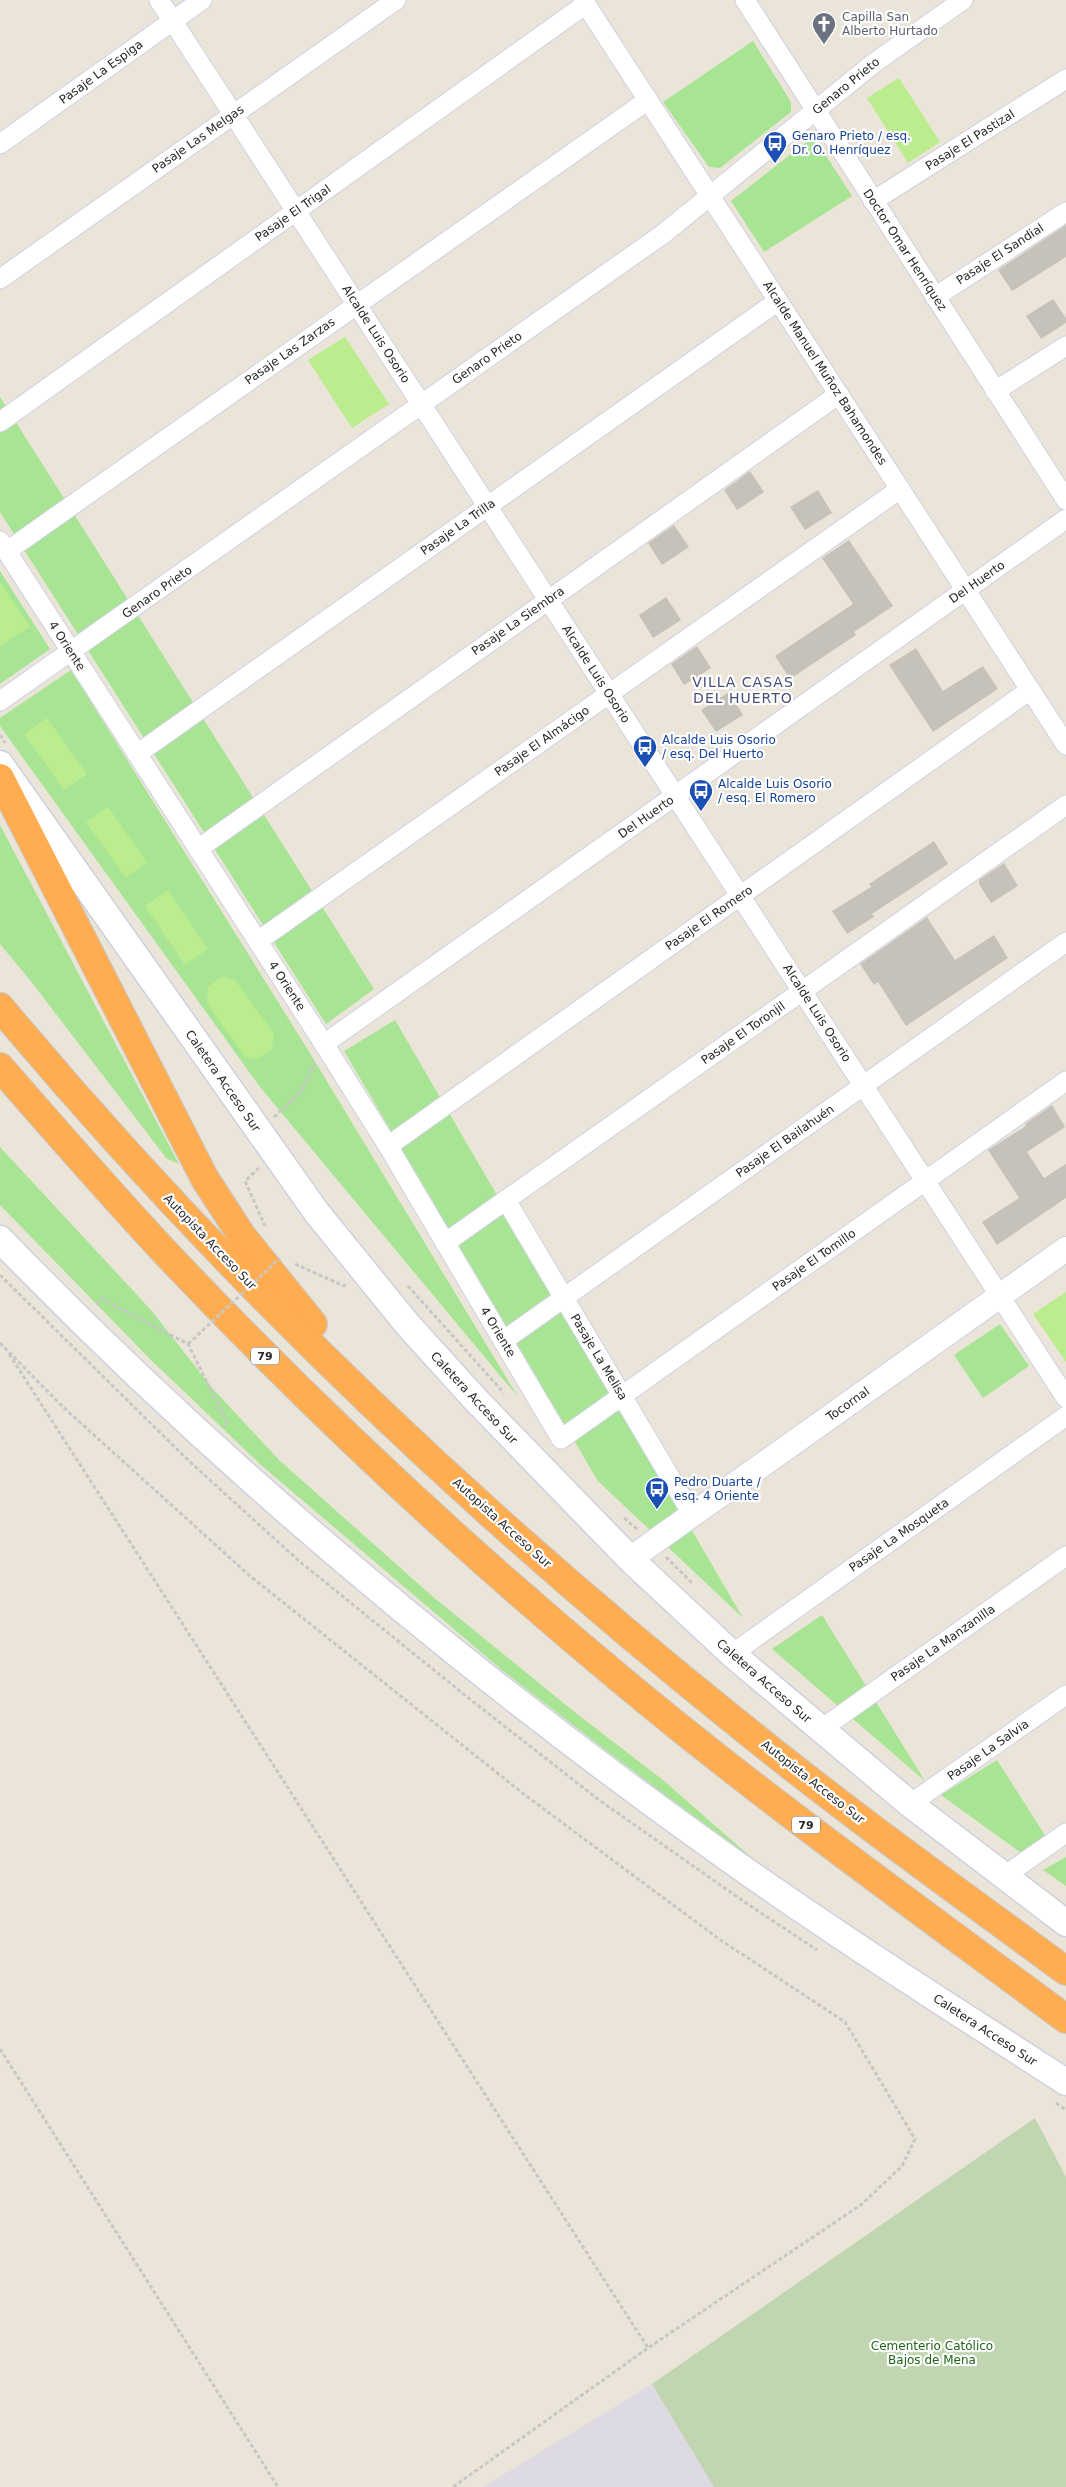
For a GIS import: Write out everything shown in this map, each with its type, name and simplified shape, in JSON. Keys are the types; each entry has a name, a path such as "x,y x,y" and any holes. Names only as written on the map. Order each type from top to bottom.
{"highway":[{"path":"0,778 205,1179 263,1263 398,1428"},
{"name":"Autopista Acceso Sur","path":"0,1006 62,1080 158,1187 268,1302 398,1428 567,1582 728,1716 867,1824 1066,1971"},
{"name":"79","path":"0,1067 162,1249 247,1337 341,1430 479,1557 553,1622 700,1744 1066,2019"}],"main road":[{"name":"Caletera Acceso Sur","path":"0,764 317,1213 408,1325 542,1471 630,1559 732,1654 820,1730 1003,1877 1066,1923"},
{"name":"Caletera Acceso Sur","path":"0,1239 138,1376 260,1488 385,1595 528,1709 733,1861 830,1928 1066,2082"}],"street":[{"name":"Alcalde Luis Osorio","path":"159,0 1066,1398"},
{"name":"Pasaje La Espiga","path":"0,144 202,0"},
{"name":"Pasaje Las Melgas","path":"0,279 396,0"},
{"name":"Doctor Omar Henríquez","path":"745,0 1066,500"},
{"name":"Genaro Prieto","path":"0,701 655,240 711,197 905,39 963,0"},
{"name":"Alcalde Manuel Muñoz Bahamondes","path":"585,2 1066,745"},
{"name":"Pasaje El Trigal","path":"0,422 585,2"},
{"name":"Pasaje El Pastizal","path":"873,201 1066,79"},
{"name":"Pasaje Las Zarzas","path":"3,546 357,305 648,100"},
{"name":"Pasaje El Sandial","path":"935,296 1066,212"},
{"name":"Pasaje La Trilla","path":"137,754 778,301"},
{"path":"995,391 1066,346"},
{"name":"Pasaje La Siembra","path":"198,848 839,394"},
{"name":"Pasaje El Almácigo","path":"258,941 900,489"},
{"name":"Del Huerto","path":"324,1044 1066,519"},
{"name":"4 Oriente","path":"3,546 388,1146 561,1439"},
{"name":"Pasaje El Romero","path":"388,1146 1030,690"},
{"name":"Pasaje El Toronjil","path":"445,1243 1066,805"},
{"name":"Pasaje El Bailahuén","path":"503,1341 1066,942"},
{"name":"Pasaje El Tomillo","path":"561,1439 1066,1081"},
{"name":"Pasaje La Melisa","path":"506,1200 692,1514"},
{"name":"Tocornal","path":"630,1559 1066,1249"},
{"name":"Pasaje La Mosqueta","path":"732,1654 1066,1416"},
{"name":"Pasaje La Manzanilla","path":"820,1730 1066,1556"},
{"name":"Pasaje La Salvia","path":"910,1804 1066,1694"},
{"path":"1003,1877 1066,1833"}],"path":[{"path":"258,1132 302,1090 324,1044"},
{"path":"244,1181 268,1232"},
{"path":"276,1249 280,1258 344,1286"},
{"path":"188,1344 280,1258"},
{"path":"107,1302 188,1344 223,1415"},
{"path":"0,1343 63,1407 265,1588 541,1806 719,1939 845,2022 915,2139 902,2166 862,2204 648,2348 453,2487"},
{"path":"5,1348 648,2348"},
{"path":"0,2049 278,2487"}],"shaded area":[{"path":"652,2384 714,2487 483,2487"}],"green space":[{"path":"753,41 791,102 791,112 720,168 709,167 663,102"},
{"path":"899,78 940,142 908,163 867,98"},
{"path":"809,140 819,145 852,196 764,252 731,201"},
{"path":"345,337 389,404 352,428 308,360"},
{"path":"0,397 374,989 326,1024 0,512"},
{"path":"0,571 50,649 0,684"},
{"path":"0,582 30,627 0,646"},
{"path":"71,670 308,1050 518,1397 260,1087 0,726 0,718"},
{"path":"47,718 87,774 64,790 24,734"},
{"path":"108,807 147,862 126,878 86,822"},
{"path":"0,825 179,1164 167,1159 30,980 0,944"},
{"path":"168,890 208,949 185,965 145,906"},
{"path":"222,976 235,980 274,1033 272,1049 258,1059 245,1057 207,1003 208,987"},
{"path":"395,1020 743,1618 598,1481 344,1051"},
{"path":"0,1147 151,1310 213,1389 279,1460 432,1596 577,1714 663,1780 769,1873 502,1670 261,1465 151,1360 0,1205"},
{"path":"1066,1292 1066,1362 1033,1314"},
{"path":"1000,1324 1029,1366 983,1398 954,1355"},
{"path":"822,1615 925,1781 772,1649"},
{"path":"997,1760 1048,1840 1024,1855 941,1795"},
{"path":"1066,1857 1066,1886 1043,1870"},
{"name":"Cementerio Católico Bajos de Mena","path":"1035,2118 1066,2177 1066,2487 714,2487 652,2384"}],"building":[{"path":"1066,225 1066,257 1012,291 998,270"},
{"path":"1053,299 1066,318 1066,323 1041,339 1026,316"},
{"path":"750,471 764,492 737,510 724,490"},
{"path":"818,490 832,513 805,530 790,507"},
{"path":"674,525 689,547 662,565 648,543"},
{"path":"849,540 893,606 854,632 856,635 790,679 775,656 853,604 822,558"},
{"path":"666,597 681,620 653,638 639,615"},
{"path":"697,646 711,668 684,685 671,664"},
{"path":"916,648 943,691 983,666 998,689 933,732 889,665"},
{"path":"729,692 743,715 716,732 701,710"},
{"path":"934,841 948,864 872,914 874,917 847,934 832,911 871,887 869,884"},
{"path":"1004,863 1018,886 991,903 979,884 979,880"},
{"path":"927,917 955,960 994,935 1008,958 906,1026 878,982 874,985 860,964"},
{"path":"1052,1105 1065,1127 1027,1152 1044,1178 1066,1164 1066,1198 997,1245 982,1222 1019,1198 988,1150 1026,1126 1025,1124"}],"place":[{"name":"Capilla San Alberto Hurtado","path":"824,45"},
{"name":"Genaro Prieto / esq. Dr. O. Henríquez","path":"775,164"},
{"name":"Alcalde Luis Osorio / esq. Del Huerto","path":"645,768"},
{"name":"Alcalde Luis Osorio / esq. El Romero","path":"701,812"},
{"name":"Pedro Duarte / esq. 4 Oriente","path":"657,1510"}],"district":[{"name":"VILLA CASAS DEL HUERTO","path":"743,690"}]}
